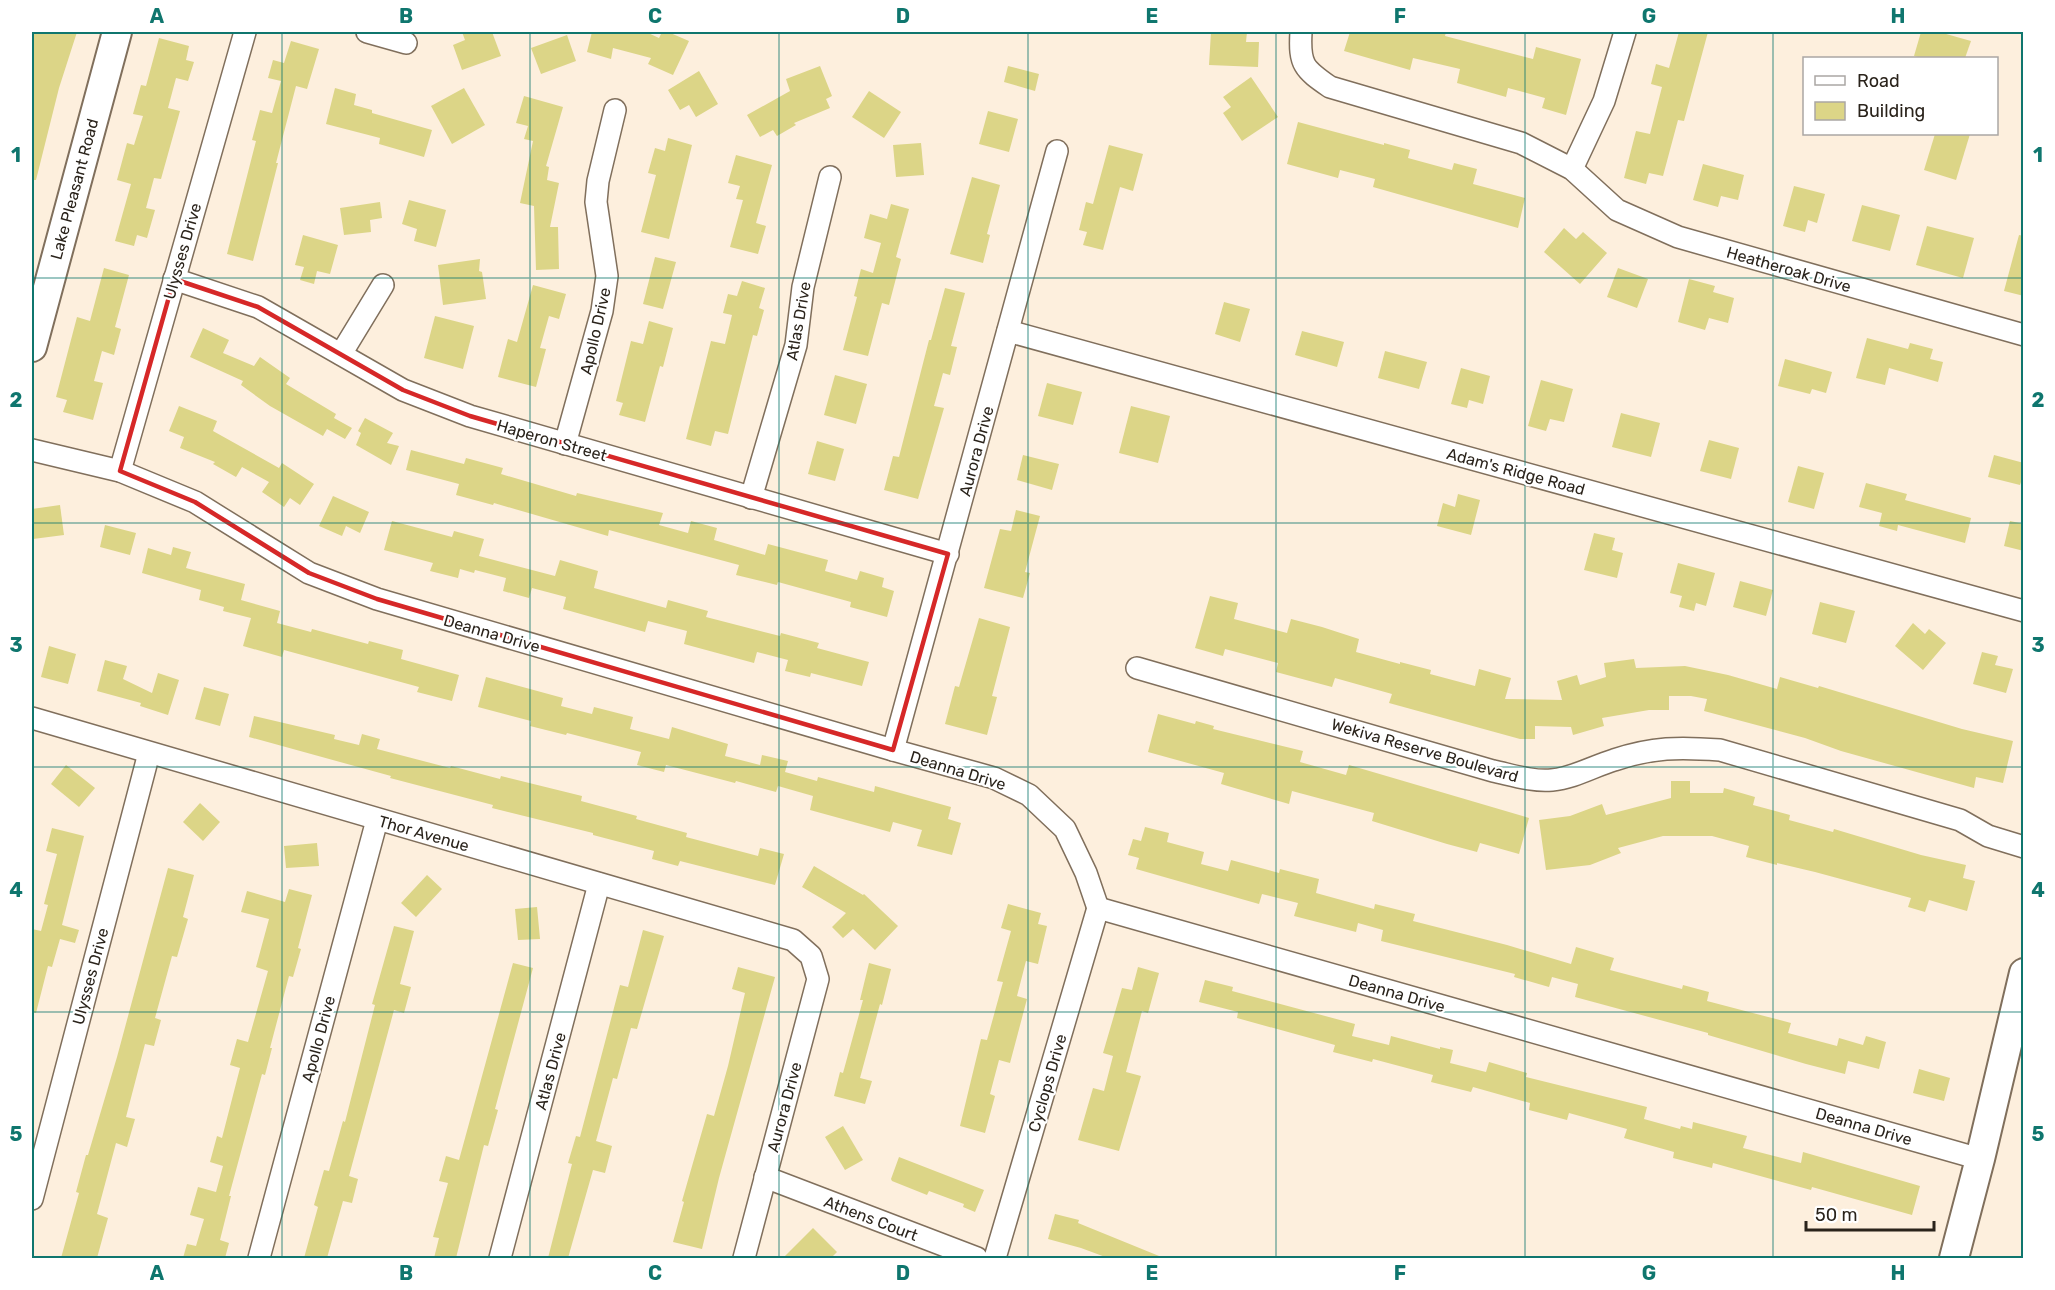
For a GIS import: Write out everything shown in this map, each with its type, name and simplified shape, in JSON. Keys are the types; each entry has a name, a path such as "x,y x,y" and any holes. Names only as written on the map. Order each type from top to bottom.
{"street":[{"name":"Lake Pleasant Road","path":"32,347 117,32"},
{"name":"Ulysses Drive","path":"120,471 245,32"},
{"path":"367,32 406,43"},
{"name":"Heatheroak Drive","path":"1301,32 1300,50 1307,71 1330,87 1521,143 1572,169 1617,210 1678,237 2024,335"},
{"path":"1572,169 1604,101 1625,32"},
{"name":"Apollo Drive","path":"565,444 602,311 607,276 596,202 598,182 615,110"},
{"name":"Aurora Drive","path":"893,750 1057,151"},
{"name":"Atlas Drive","path":"752,498 796,345 803,287 830,177"},
{"name":"Haperon Street","path":"174,279 258,307 403,390 471,416 948,554"},
{"path":"341,354 383,285"},
{"name":"Adam's Ridge Road","path":"1008,331 2024,611"},
{"name":"Deanna Drive","path":"32,450 120,471 195,502 309,573 377,599 994,778 1029,795 1065,829 1086,873 1098,908 1980,1160"},
{"name":"Wekiva Reserve Boulevard","path":"1137,668 1493,771 1527,778 1552,780 1580,774 1612,760 1648,750 1682,747 1720,750 1960,820 1988,836 2024,847"},
{"name":"Thor Avenue","path":"32,718 793,940 811,956"},
{"name":"Ulysses Drive","path":"32,1199 149,753"},
{"name":"Apollo Drive","path":"259,1258 377,820"},
{"name":"Atlas Drive","path":"500,1258 599,884"},
{"name":"Cyclops Drive","path":"995,1258 1098,908"},
{"name":"Aurora Drive","path":"744,1258 818,979 811,956"},
{"path":"1954,1258 1980,1160 2014,1052 2024,973"},
{"name":"Athens Court","path":"765,1177 977,1258"}],"highlighted area":[{"path":"174,279 258,307 403,390 470,416 948,554 893,750 377,599 309,573 195,502 120,471"}],"building":[{"path":"32,32 77,32 59,88 36,180 32,180"},
{"path":"462,32 492,32 501,56 462,70 453,45 465,40"},
{"path":"592,32 646,32 659,38 662,32 668,32 689,41 673,75 648,64 651,58 613,48 611,59 587,52"},
{"path":"1211,32 1247,32 1246,42 1259,42 1258,67 1209,65"},
{"path":"1350,32 1446,32 1445,36 1533,59 1536,47 1581,59 1566,115 1542,108 1545,98 1508,88 1506,97 1457,83 1460,69 1413,58 1410,70 1344,51"},
{"path":"1679,32 1708,32 1684,121 1678,120 1663,176 1649,173 1646,184 1624,178 1636,131 1650,134 1662,87 1651,84 1656,64 1669,68"},
{"path":"1921,32 1939,32 1971,41 1965,57 1914,56"},
{"path":"567,35 576,61 541,74 531,48"},
{"path":"159,38 189,46 186,60 194,62 188,81 176,78 168,108 180,111 161,179 154,178 146,208 155,210 147,238 137,235 134,246 115,241 131,184 117,180 127,143 134,145 143,116 133,114 141,85 146,86"},
{"path":"291,41 319,49 307,89 296,86 253,261 227,254 256,141 252,140 260,110 272,113 281,81 268,78 273,60 284,63"},
{"path":"820,66 832,96 826,99 830,108 794,123 796,125 777,136 773,130 760,137 747,115 790,91 786,79"},
{"path":"1008,66 1039,74 1035,91 1004,82"},
{"path":"699,71 718,104 696,117 689,105 680,110 668,90"},
{"path":"1251,77 1278,117 1242,141 1223,113 1231,107 1223,97"},
{"path":"335,88 356,94 354,105 372,110 372,113 432,130 424,157 379,144 380,138 326,124"},
{"path":"464,88 485,125 452,144 431,106"},
{"path":"869,91 901,112 884,138 852,117"},
{"path":"524,96 563,107 546,166 549,167 547,180 559,183 550,227 558,227 559,269 536,270 534,206 520,203 533,141 524,139 528,126 516,123"},
{"path":"988,111 1018,119 1009,152 979,144"},
{"path":"1298,122 1410,150 1408,158 1452,170 1454,163 1477,169 1473,184 1525,198 1518,228 1373,187 1375,179 1340,170 1338,178 1287,164"},
{"path":"1935,135 1970,135 1956,180 1924,170"},
{"path":"668,138 692,145 669,239 641,232 656,175 648,173 655,148 665,151"},
{"path":"921,143 924,175 896,177 893,145"},
{"path":"1109,145 1143,154 1133,191 1120,187 1103,250 1083,245 1087,232 1079,230 1086,202 1093,204"},
{"path":"736,155 772,165 756,223 766,226 758,254 730,247 743,200 736,199 740,186 728,183"},
{"path":"1703,164 1744,175 1738,200 1721,196 1718,207 1693,200"},
{"path":"972,177 1000,185 987,234 990,235 983,263 950,254"},
{"path":"1794,186 1825,194 1817,223 1808,220 1805,232 1783,226"},
{"path":"409,200 446,210 436,247 414,241 417,229 402,224"},
{"path":"380,202 382,218 370,220 371,232 344,235 340,208"},
{"path":"891,204 909,209 896,257 901,259 889,305 882,303 868,356 843,350 857,297 854,296 861,269 873,273 881,243 864,238 870,214 887,219"},
{"path":"1862,205 1900,215 1890,251 1852,241"},
{"path":"1927,226 1974,238 1963,278 1916,265"},
{"path":"1564,228 1576,239 1583,232 1607,253 1580,284 1544,252"},
{"path":"303,235 338,245 330,274 317,271 314,284 300,280 304,267 295,265"},
{"path":"2019,235 2024,236 2024,296 2004,291"},
{"path":"655,257 676,262 663,309 643,304"},
{"path":"480,259 479,271 482,272 486,299 443,305 438,265"},
{"path":"104,268 129,275 115,327 121,329 114,355 102,351 94,381 103,383 93,420 63,412 67,400 56,397 77,317 90,321"},
{"path":"1618,268 1648,279 1637,308 1607,297"},
{"path":"1689,279 1715,286 1713,292 1734,298 1728,323 1709,318 1705,330 1678,322"},
{"path":"742,281 765,288 759,308 764,310 757,336 753,335 728,434 715,431 711,446 686,439 711,341 725,344 732,315 723,313 728,294 737,296"},
{"path":"533,285 566,294 559,319 549,316 540,348 546,349 536,387 498,377 508,339 517,342"},
{"path":"945,288 965,293 951,346 957,347 950,375 943,373 934,406 944,408 918,499 884,490 893,456 899,457"},
{"path":"1224,302 1250,309 1240,342 1215,334"},
{"path":"435,316 474,326 463,369 424,358"},
{"path":"649,321 673,328 645,422 619,415 623,403 616,401 631,341 643,344"},
{"path":"203,328 229,340 223,353 254,366 260,357 290,378 286,384 336,414 334,418 352,428 345,439 327,429 323,436 270,406 241,385 243,381 190,357"},
{"path":"1302,331 1344,342 1337,367 1295,355"},
{"path":"1867,338 1908,349 1910,343 1933,349 1930,359 1943,362 1938,382 1889,368 1885,385 1856,378"},
{"path":"1385,351 1427,362 1419,389 1378,378"},
{"path":"1785,359 1832,372 1826,393 1812,389 1810,394 1778,386"},
{"path":"1461,368 1490,376 1483,404 1469,400 1467,408 1451,404"},
{"path":"835,375 867,384 856,424 824,415"},
{"path":"1541,380 1573,389 1564,422 1550,419 1546,431 1528,426"},
{"path":"1047,383 1082,392 1073,425 1038,416"},
{"path":"179,406 217,421 213,431 279,468 282,463 314,484 300,505 290,498 284,507 262,492 269,482 242,467 236,477 213,464 215,462 180,448 184,437 169,431"},
{"path":"1131,406 1170,416 1158,463 1119,453"},
{"path":"1621,413 1660,423 1651,457 1612,447"},
{"path":"365,418 393,433 387,443 399,446 391,465 356,445 361,433 358,431"},
{"path":"1709,440 1739,448 1731,479 1700,471"},
{"path":"817,441 844,449 835,481 808,474"},
{"path":"411,450 464,464 466,458 503,468 501,474 576,496 577,493 663,513 659,525 688,533 691,521 717,528 714,540 765,555 768,544 828,560 825,571 857,580 860,571 884,578 882,587 894,591 887,617 850,607 851,602 778,582 777,585 736,575 739,565 609,530 608,536 494,503 493,505 456,495 459,484 406,470"},
{"path":"1023,455 1059,464 1052,490 1017,480"},
{"path":"1994,455 2024,463 2020,485 1988,477"},
{"path":"1798,466 1824,473 1814,509 1788,502"},
{"path":"1866,483 1907,494 1905,500 1971,518 1965,543 1898,525 1897,531 1879,526 1882,513 1859,507"},
{"path":"1458,494 1480,500 1471,535 1437,526 1443,503 1455,507"},
{"path":"333,496 369,512 360,533 346,526 342,536 319,526"},
{"path":"60,505 64,535 33,539 32,509"},
{"path":"1016,510 1040,516 1025,572 1030,573 1023,598 984,588 1000,529 1011,531"},
{"path":"392,521 452,537 454,531 484,539 479,556 555,576 560,560 598,571 594,588 666,608 668,600 708,611 706,617 780,636 781,633 819,643 817,648 869,662 862,686 811,673 810,677 785,671 788,660 757,652 754,663 684,644 687,631 648,621 645,632 563,609 566,597 532,588 529,598 503,591 506,578 475,570 474,573 460,569 458,578 430,571 433,563 384,550"},
{"path":"2010,521 2024,524 2024,551 2004,546"},
{"path":"105,525 136,533 130,555 100,547"},
{"path":"1594,533 1615,538 1612,550 1623,553 1617,578 1584,570"},
{"path":"173,547 191,552 186,568 245,584 241,600 280,611 277,623 403,650 401,659 459,675 452,701 417,692 419,687 284,650 282,657 243,646 251,618 223,611 224,607 199,600 201,590 142,573 148,548 171,555"},
{"path":"1678,563 1715,573 1706,606 1696,603 1694,611 1679,607 1682,596 1670,593"},
{"path":"1740,581 1773,590 1766,616 1733,607"},
{"path":"1210,596 1238,603 1234,619 1287,633 1291,619 1322,627 1359,639 1356,652 1431,670 1430,674 1475,686 1479,669 1511,678 1505,699 1562,700 1557,681 1577,675 1580,685 1606,677 1604,663 1634,659 1636,668 1685,666 1777,689 1780,677 1818,688 1819,686 1962,729 2013,741 2003,783 1976,777 1974,788 1704,711 1707,699 1691,696 1669,696 1669,710 1649,710 1602,718 1604,726 1573,735 1571,727 1535,726 1535,739 1520,739 1389,703 1392,694 1335,678 1332,687 1276,672 1278,663 1225,649 1223,656 1195,648"},
{"path":"1820,602 1855,611 1846,643 1812,634"},
{"path":"979,618 1010,627 992,696 997,697 987,735 945,724 955,686 959,687"},
{"path":"1913,623 1925,634 1929,629 1946,643 1923,670 1895,646"},
{"path":"49,646 76,654 68,684 41,677"},
{"path":"1982,652 1998,656 1995,665 2013,669 2006,693 1973,684"},
{"path":"105,660 127,666 123,679 152,693 158,673 179,680 168,715 140,706 141,703 97,691"},
{"path":"486,677 563,698 561,706 592,714 594,707 633,717 630,729 669,739 672,727 728,744 725,756 760,765 762,755 788,761 785,772 817,781 818,777 874,792 875,786 951,807 948,819 961,823 952,855 917,846 922,830 893,822 890,832 810,810 813,796 778,786 776,792 666,765 664,772 637,765 641,752 530,726 531,721 478,707"},
{"path":"204,687 229,694 220,726 195,719"},
{"path":"1158,714 1195,724 1196,721 1214,726 1213,729 1303,751 1300,762 1346,775 1349,765 1529,818 1519,854 1480,843 1477,852 1447,844 1372,821 1374,813 1292,791 1289,804 1221,784 1224,773 1148,752"},
{"path":"254,716 335,735 334,739 359,745 362,734 380,739 377,749 450,768 451,766 500,779 501,776 582,796 581,801 637,816 636,819 687,833 686,837 758,856 760,848 784,854 775,885 680,861 678,866 652,859 654,851 492,808 493,805 249,737"},
{"path":"66,765 95,788 79,807 51,784"},
{"path":"1671,781 1690,781 1690,793 1723,793 1724,788 1755,797 1753,805 1790,815 1789,820 1833,832 1834,829 1921,855 1966,865 1963,878 1975,881 1967,911 1929,900 1925,912 1908,907 1911,898 1815,872 1746,857 1749,846 1712,836 1663,836 1618,848 1621,853 1590,865 1546,870 1539,820 1570,816 1602,804 1606,815 1671,798"},
{"path":"200,803 220,822 203,841 183,822"},
{"path":"1145,827 1169,833 1167,842 1204,852 1201,864 1228,871 1231,860 1279,873 1280,869 1319,879 1316,893 1374,909 1375,904 1415,914 1413,921 1571,964 1576,947 1614,958 1610,970 1682,989 1683,985 1709,992 1707,1001 1791,1023 1788,1033 1837,1046 1839,1038 1863,1045 1866,1036 1886,1042 1879,1069 1848,1061 1845,1074 1806,1064 1708,1035 1708,1033 1575,997 1578,984 1552,977 1549,987 1514,977 1515,974 1381,941 1383,930 1358,923 1356,932 1294,916 1298,903 1262,894 1259,904 1136,869 1139,858 1128,855 1133,839 1141,841"},
{"path":"52,828 84,836 62,925 79,930 75,943 60,939 52,967 48,966 36,1013 32,1012 32,929 41,931 48,905 44,904 57,854 46,851"},
{"path":"317,843 319,866 286,868 284,846"},
{"path":"814,866 864,894 898,926 875,950 853,929 843,938 832,927 846,913 802,887"},
{"path":"168,868 194,875 183,917 188,919 177,957 172,956 155,1018 161,1020 154,1046 145,1044 126,1117 135,1119 127,1147 116,1143 97,1214 108,1218 97,1258 61,1258 79,1193 76,1192 86,1155 88,1155 117,1057"},
{"path":"427,875 442,889 416,917 401,903"},
{"path":"289,889 312,895 298,948 301,949 293,977 289,976 265,1075 262,1074 229,1196 231,1196 220,1240 229,1243 225,1258 183,1258 187,1244 196,1246 204,1219 190,1215 198,1187 216,1192 223,1166 210,1162 217,1136 222,1138 240,1068 230,1065 237,1039 248,1042 268,971 256,967 269,919 241,912 247,891 285,902"},
{"path":"1008,904 1041,913 1038,924 1047,926 1038,964 1026,961 1017,996 1027,999 1010,1063 999,1060 990,1094 995,1096 985,1133 960,1126 981,1039 987,1040 1003,982 997,981 1011,931 1001,928"},
{"path":"537,907 540,939 518,940 515,909"},
{"path":"394,926 414,931 400,984 411,987 404,1013 394,1010 349,1176 358,1179 352,1203 343,1201 327,1258 304,1258 318,1207 314,1205 324,1170 329,1171 343,1121 345,1122 375,1005 372,1004"},
{"path":"643,930 664,936 637,1029 631,1028 617,1079 613,1078 596,1141 612,1146 605,1173 593,1170 568,1258 548,1258 572,1164 568,1163 576,1136 580,1137 620,985 628,987"},
{"path":"513,963 533,968 495,1109 498,1110 488,1146 484,1145 456,1258 434,1258 439,1238 433,1237 448,1183 439,1181 446,1156 459,1160"},
{"path":"869,963 891,969 860,1078 872,1081 865,1104 834,1096 840,1072 843,1073 863,1000 860,1000"},
{"path":"738,967 775,977 719,1178 702,1249 673,1242 684,1202 682,1201 707,1114 714,1116 728,1066 745,993 732,989"},
{"path":"1138,967 1159,973 1148,1013 1142,1011 1126,1072 1141,1076 1119,1151 1078,1140 1093,1088 1104,1091 1113,1056 1103,1053 1122,988 1132,990"},
{"path":"1205,980 1233,987 1232,991 1355,1024 1352,1036 1389,1045 1391,1036 1440,1049 1440,1047 1453,1050 1450,1063 1486,1072 1489,1062 1527,1073 1526,1077 1647,1107 1644,1119 1680,1129 1681,1126 1692,1129 1693,1122 1747,1136 1743,1148 1801,1163 1803,1152 1920,1186 1912,1215 1812,1187 1811,1190 1713,1163 1712,1168 1673,1158 1674,1152 1624,1138 1627,1129 1569,1113 1567,1120 1529,1110 1530,1103 1473,1087 1471,1092 1431,1082 1433,1075 1373,1059 1372,1062 1333,1052 1335,1045 1237,1018 1238,1012 1199,1002"},
{"path":"1919,1069 1950,1078 1944,1101 1913,1093"},
{"path":"843,1126 863,1160 845,1170 825,1137"},
{"path":"899,1157 984,1190 975,1212 963,1207 964,1204 929,1191 927,1195 892,1181"},
{"path":"1055,1214 1079,1220 1078,1223 1164,1258 1108,1258 1048,1239"},
{"path":"813,1228 837,1252 831,1258 783,1258"}]}
